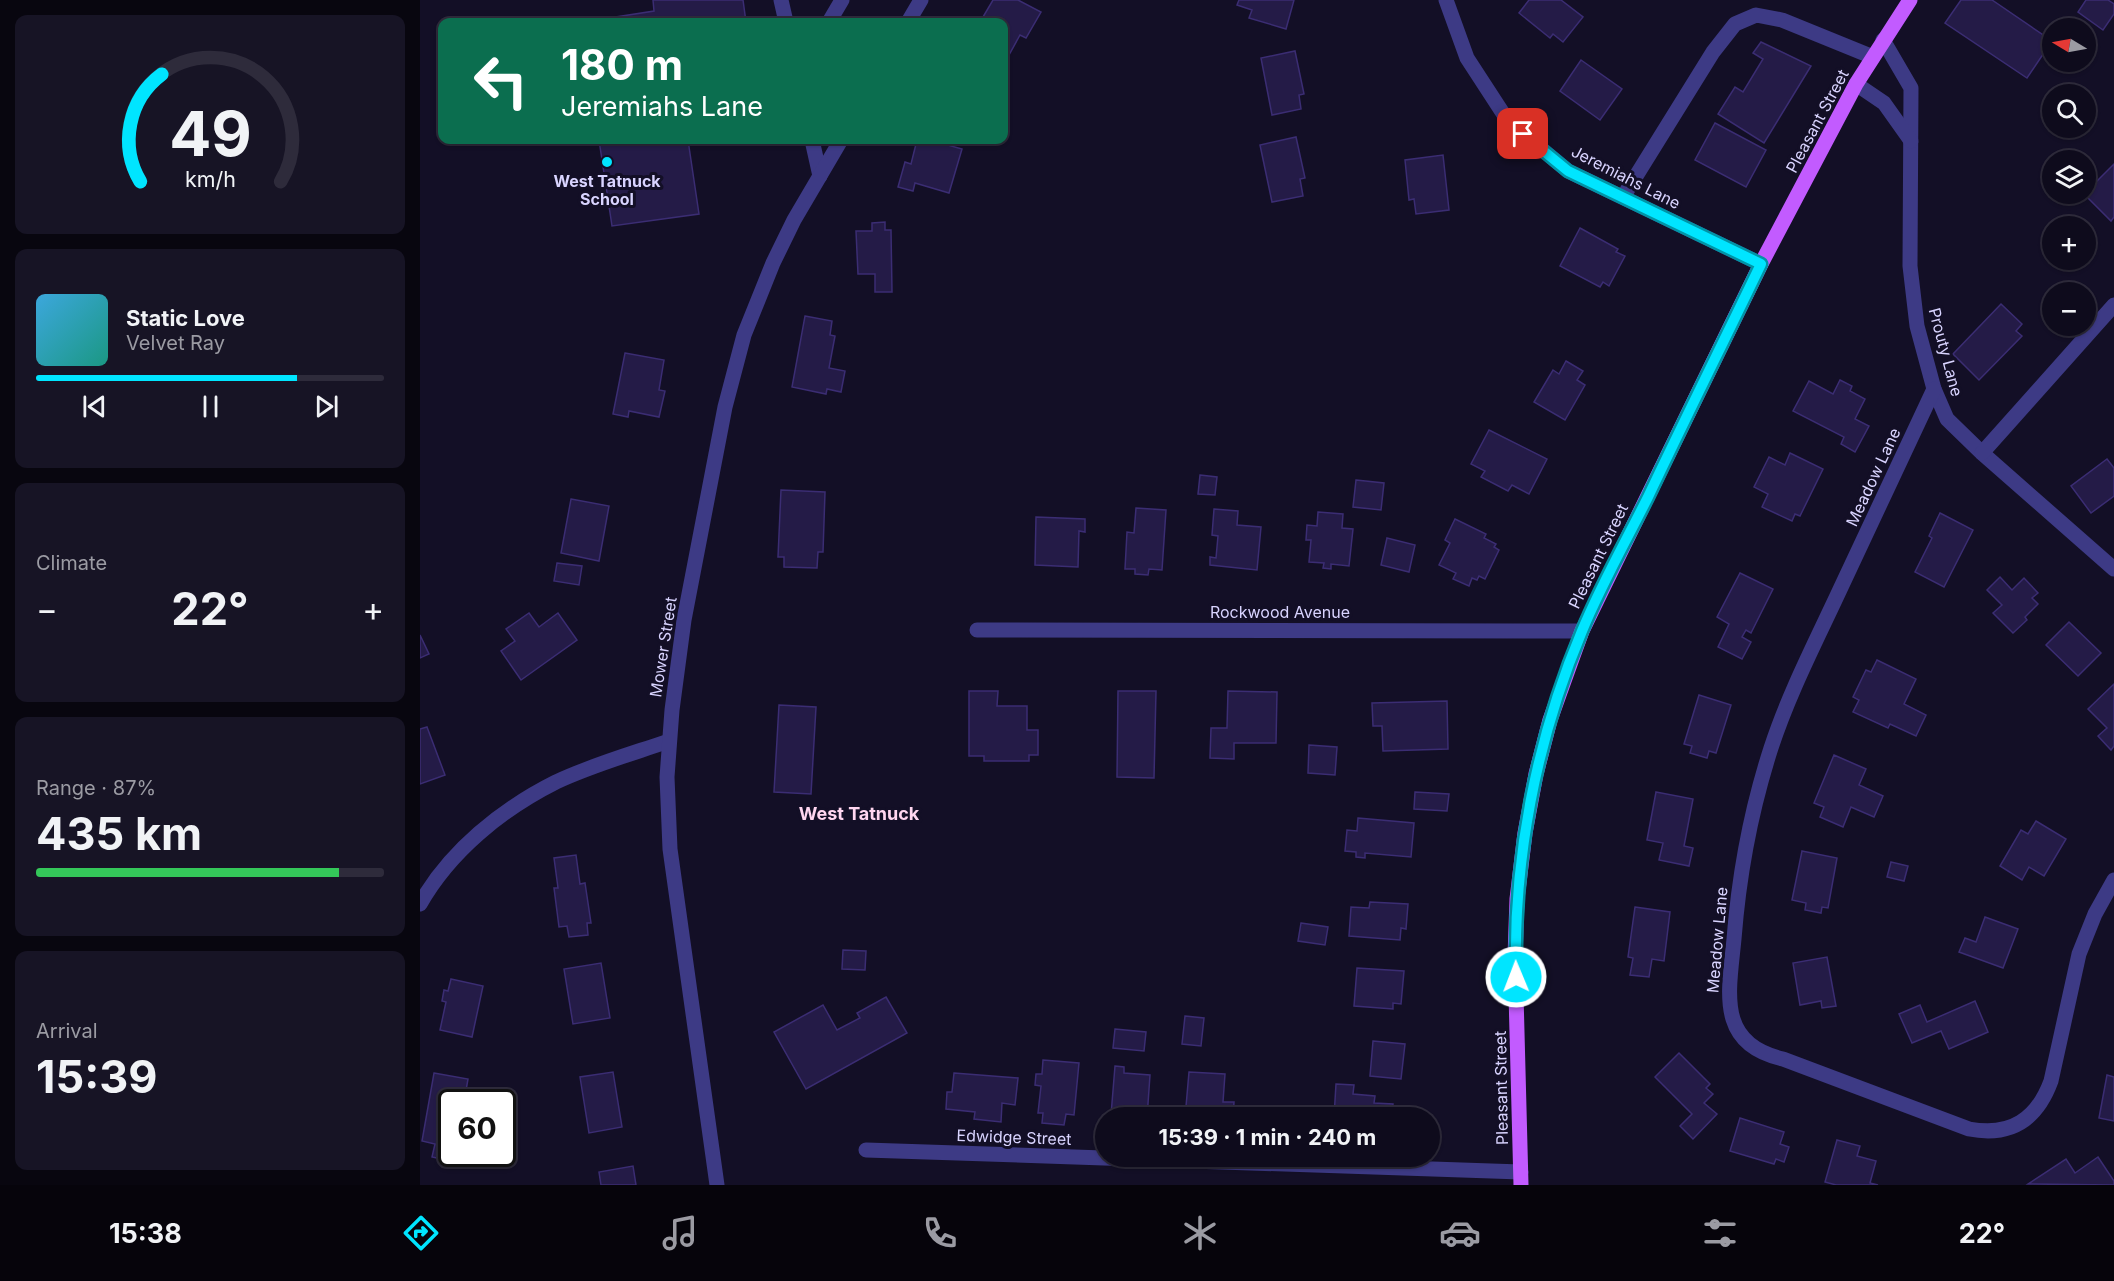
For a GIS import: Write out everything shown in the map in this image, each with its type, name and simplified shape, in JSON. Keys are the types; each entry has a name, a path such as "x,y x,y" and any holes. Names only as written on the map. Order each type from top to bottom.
{"main road":[{"name":"Pleasant Street","path":"1521,1178 1515,956 1517,899 1525,833 1536,774 1550,720 1582,631 1761,264 1856,84 1910,0"}],"street":[{"path":"781,0 785,18"},
{"path":"831,18 842,0"},
{"path":"910,18 921,0"},
{"name":"Jeremiahs Lane","path":"1446,0 1467,58 1508,122 1568,171 1761,264"},
{"path":"1623,197 1713,52 1735,24 1756,15 1782,20 1873,57"},
{"name":"Prouty Lane","path":"1883,40 1911,88 1910,267 1917,326 1934,389 1947,419 1982,453 2114,569"},
{"path":"1856,84 1884,103 1911,141"},
{"path":"813,144 820,176"},
{"name":"Mower Street","path":"717,1185 670,849 669,741 684,620 733,371 747,326 773,264 794,220 839,144"},
{"path":"1982,453 2114,305"},
{"name":"Meadow Lane","path":"1934,389 1799,678 1771,747 1748,836 1738,895 1729,993 1730,1013 1735,1026 1749,1044 1769,1056 1784,1059 1969,1129 1988,1131 2013,1127 2036,1111 2047,1093 2079,954 2095,914 2114,880"},
{"name":"Rockwood Avenue","path":"977,630 1582,631"},
{"path":"420,904 446,866 498,818 527,798 588,769 669,741"},
{"name":"Edwidge Street","path":"866,1150 1521,1178"}],"building":[{"path":"653,0 743,0 745,18 609,18 654,11"},
{"path":"993,0 1018,0 1041,12 1026,38 1020,35 1009,55 1008,18 982,18"},
{"path":"1239,0 1294,0 1286,29 1249,18 1252,10 1237,5"},
{"path":"1529,0 1561,0 1583,17 1563,42 1553,34 1550,38 1519,13"},
{"path":"1961,0 1992,0 2042,34 2042,56 2027,78 1945,23"},
{"path":"2086,0 2108,0 2114,4 2114,14 2103,30 2096,25 2096,18 2086,18 2078,12"},
{"path":"1761,42 1811,66 1764,143 1718,114 1735,87 1743,92 1763,59 1753,53"},
{"path":"1295,51 1304,94 1299,95 1301,109 1272,115 1261,58"},
{"path":"1581,60 1622,89 1600,120 1560,91"},
{"path":"1715,123 1766,150 1746,187 1695,160"},
{"path":"1296,137 1305,178 1300,179 1303,196 1272,202 1260,145"},
{"path":"600,144 689,144 699,214 612,226"},
{"path":"916,144 944,144 962,149 949,193 915,183 913,191 898,187 905,162 911,164"},
{"path":"1443,155 1449,210 1416,214 1414,199 1409,200 1405,160"},
{"path":"2114,164 2114,217 2111,221 2094,204 2096,204 2096,182"},
{"path":"885,222 885,230 891,230 892,292 875,292 875,274 858,274 856,231 872,231 872,223"},
{"path":"1580,228 1618,249 1616,252 1625,256 1609,286 1603,282 1600,287 1560,266"},
{"path":"2001,304 2022,324 2016,331 2022,336 1979,380 1953,354"},
{"path":"805,316 832,321 830,335 835,336 829,368 845,371 841,392 827,389 826,394 792,387"},
{"path":"625,353 664,360 659,390 665,391 659,417 629,411 628,417 613,414"},
{"path":"1566,361 1583,371 1577,380 1585,385 1565,420 1534,402 1553,370 1559,374"},
{"path":"1840,380 1852,386 1850,391 1865,399 1855,419 1869,426 1855,452 1841,444 1844,437 1793,411 1809,381 1833,394"},
{"path":"1489,430 1547,459 1529,494 1512,485 1508,491 1481,477 1485,471 1471,464"},
{"path":"1790,453 1823,469 1800,516 1795,514 1792,521 1762,507 1768,494 1754,487 1769,457 1785,465"},
{"path":"2107,459 2114,468 2114,496 2091,513 2071,486"},
{"path":"1200,475 1217,477 1215,495 1198,494"},
{"path":"1356,480 1384,483 1381,510 1353,507"},
{"path":"781,490 825,492 823,552 818,552 817,568 784,567 784,557 778,557"},
{"path":"571,499 609,506 599,561 561,553"},
{"path":"1136,508 1166,510 1162,570 1149,569 1148,575 1135,574 1135,569 1125,569 1127,532 1134,533"},
{"path":"1214,509 1238,511 1237,525 1261,527 1257,570 1210,565 1210,557 1216,558 1218,536 1212,535"},
{"path":"1318,512 1343,514 1342,528 1353,529 1349,566 1331,564 1331,569 1323,568 1324,563 1309,562 1311,540 1306,540 1307,525 1317,526"},
{"path":"1940,513 1973,530 1944,587 1915,572 1932,538 1929,536"},
{"path":"1036,517 1085,519 1085,532 1079,531 1078,567 1035,565"},
{"path":"1455,519 1486,534 1484,538 1496,544 1494,547 1499,550 1485,579 1479,576 1477,580 1472,578 1469,586 1453,579 1456,573 1439,565 1450,543 1445,540"},
{"path":"1387,538 1415,545 1409,572 1381,565"},
{"path":"557,563 582,566 579,585 554,581"},
{"path":"1740,573 1773,589 1751,633 1746,630 1742,637 1751,642 1742,659 1718,647 1729,624 1717,617"},
{"path":"2000,577 2012,590 2024,578 2038,593 2032,598 2038,604 2025,617 2027,620 2013,633 1993,613 2002,605 1987,590"},
{"path":"529,613 539,627 558,613 577,640 521,680 501,651 515,641 506,629"},
{"path":"2069,622 2101,653 2078,676 2046,645"},
{"path":"420,635 429,654 420,658"},
{"path":"1877,660 1916,679 1904,704 1926,715 1916,736 1890,724 1888,728 1853,712 1859,700 1853,697 1866,670 1871,672"},
{"path":"2114,684 2114,746 2111,750 2098,736 2107,728 2088,709"},
{"path":"969,691 998,691 997,706 1027,706 1027,730 1038,730 1038,755 1029,755 1029,761 984,761 984,756 969,756"},
{"path":"1118,691 1156,691 1154,778 1117,777"},
{"path":"1228,691 1277,692 1276,743 1234,743 1234,759 1210,758 1211,728 1227,728"},
{"path":"1699,695 1731,705 1716,753 1709,751 1707,758 1690,753 1692,746 1684,744"},
{"path":"1447,701 1448,749 1383,751 1382,726 1373,726 1372,703"},
{"path":"779,705 816,707 811,794 774,792"},
{"path":"427,727 445,775 420,784 420,729"},
{"path":"1309,745 1337,747 1335,775 1308,773"},
{"path":"1834,755 1866,769 1859,785 1883,796 1874,817 1851,807 1843,827 1820,817 1824,807 1814,803"},
{"path":"1415,792 1449,794 1447,811 1414,809"},
{"path":"1656,792 1693,799 1684,846 1693,848 1689,866 1659,860 1663,843 1647,840"},
{"path":"1358,818 1414,823 1411,857 1365,853 1365,858 1356,857 1356,852 1345,851 1347,830 1357,831"},
{"path":"2036,821 2066,839 2044,876 2029,867 2022,880 2000,866 2021,830 2028,834"},
{"path":"1802,851 1837,858 1828,908 1822,907 1821,913 1805,910 1806,903 1792,900"},
{"path":"576,855 580,884 585,883 591,923 587,923 588,935 569,937 567,926 559,927 554,888 558,888 554,858"},
{"path":"1891,862 1908,866 1904,881 1887,877"},
{"path":"1370,902 1408,904 1406,929 1401,928 1400,940 1349,936 1351,907 1369,908"},
{"path":"1635,907 1670,912 1664,961 1652,959 1649,977 1630,975 1633,958 1628,957"},
{"path":"1985,917 2018,929 2003,968 1959,952 1965,938 1976,942"},
{"path":"1301,923 1328,927 1325,945 1298,941"},
{"path":"843,950 866,951 865,970 842,969"},
{"path":"1827,957 1836,1006 1822,1008 1821,1001 1800,1005 1793,963"},
{"path":"601,963 610,1018 573,1024 564,969"},
{"path":"1357,968 1404,971 1401,1004 1393,1003 1393,1009 1354,1006"},
{"path":"451,979 483,986 472,1037 440,1030 446,1002 442,1001 444,990 448,991"},
{"path":"886,997 907,1033 806,1089 774,1032 823,1005 837,1030 860,1018 857,1013"},
{"path":"1975,1001 1988,1032 1949,1049 1941,1031 1912,1043 1899,1014 1920,1005 1927,1022"},
{"path":"1185,1016 1204,1018 1201,1046 1182,1044"},
{"path":"1115,1029 1146,1032 1144,1051 1113,1048"},
{"path":"1373,1041 1405,1044 1401,1079 1370,1076"},
{"path":"1679,1053 1710,1084 1706,1088 1713,1094 1704,1103 1717,1114 1693,1139 1680,1126 1692,1114 1655,1077"},
{"path":"1043,1060 1079,1063 1074,1115 1066,1114 1064,1125 1042,1123 1043,1113 1038,1113 1041,1086 1035,1085 1036,1074 1042,1074"},
{"path":"1115,1066 1124,1067 1124,1073 1150,1075 1148,1107 1112,1107"},
{"path":"613,1072 622,1127 589,1133 580,1077"},
{"path":"1189,1072 1225,1074 1223,1102 1234,1102 1234,1107 1186,1107"},
{"path":"434,1073 468,1079 466,1089 438,1089 438,1158 432,1157 435,1144 422,1141"},
{"path":"954,1073 1018,1078 1015,1105 1002,1103 1001,1122 974,1119 975,1112 946,1109 947,1092 952,1092"},
{"path":"2107,1075 2114,1077 2114,1121 2099,1118"},
{"path":"1336,1084 1354,1085 1353,1094 1375,1096 1374,1103 1393,1104 1393,1107 1335,1107"},
{"path":"1740,1118 1784,1132 1780,1144 1789,1147 1784,1162 1776,1159 1774,1164 1730,1151"},
{"path":"1837,1140 1860,1146 1857,1156 1876,1161 1870,1183 1878,1185 1836,1185 1825,1182"},
{"path":"2098,1157 2114,1181 2114,1185 2028,1184 2066,1159 2075,1173"},
{"path":"633,1166 636,1185 601,1185 599,1172"}],"place":[{"name":"West Tatnuck School","path":"607,162"}],"district":[{"name":"West Tatnuck","path":"859,813"}],"route":[{"path":"1516,977 1517,899 1525,833 1536,774 1550,720 1582,631 1761,264 1568,171 1523,134"}]}
